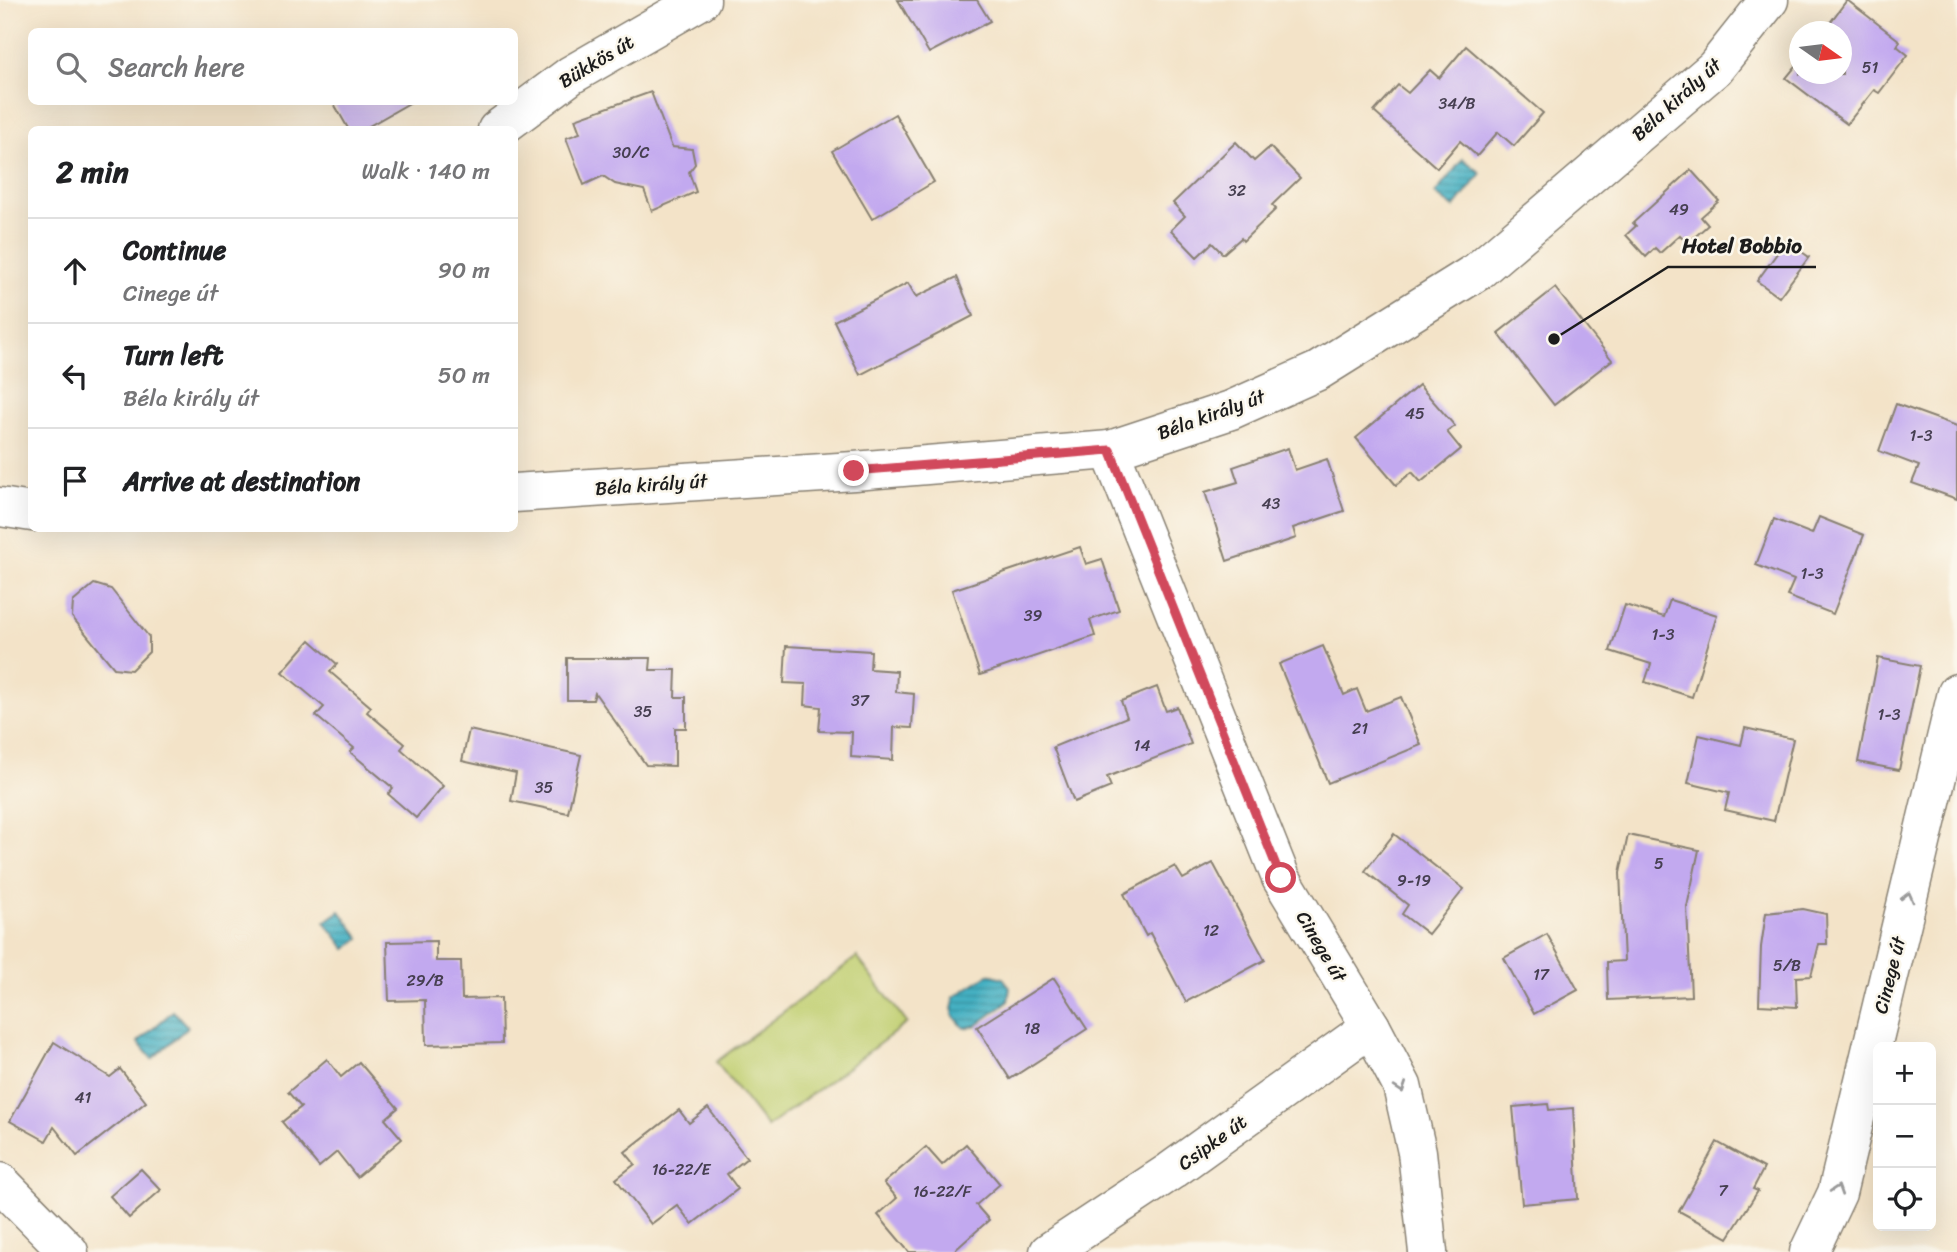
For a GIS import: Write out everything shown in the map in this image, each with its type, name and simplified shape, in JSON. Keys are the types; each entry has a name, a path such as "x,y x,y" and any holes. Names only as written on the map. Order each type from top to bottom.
{"street":[{"name":"Bükkös út","path":"501,126 571,75 701,0"},
{"name":"Béla király út","path":"518,493 854,471 1110,450 1231,410 1318,371 1478,271 1715,68 1769,0"},
{"name":"Cinege út","path":"1110,450 1281,878 1371,1027 1402,1086 1417,1152 1428,1252"},
{"path":"0,507 28,511"},
{"name":"Cinege út","path":"1809,1252 1837,1193 1957,693"},
{"name":"Csipke út","path":"1049,1252 1171,1171 1371,1027"},
{"path":"0,1182 69,1252"}],"green space":[{"path":"857,957 907,1023 767,1127 716,1062"}],"water":[{"path":"1463,159 1481,173 1454,208 1435,194"},
{"path":"340,911 360,938 346,949 325,922"},
{"path":"989,974 1003,978 1010,987 1008,1002 977,1025 964,1028 953,1015 954,997"},
{"path":"173,1011 188,1027 152,1059 138,1042"}],"building":[{"path":"898,0 977,0 990,21 929,53"},
{"path":"1847,0 1900,41 1897,46 1908,55 1879,93 1874,90 1847,124 1794,84 1852,84 1852,21 1831,21"},
{"path":"1466,46 1543,113 1514,146 1498,132 1477,156 1460,141 1437,168 1374,112 1398,85 1408,93 1430,70 1439,78"},
{"path":"651,92 672,147 692,149 695,164 689,172 696,192 652,211 644,190 615,184 603,176 584,185 566,138 580,133 575,119"},
{"path":"335,105 406,105 369,126 347,126"},
{"path":"895,114 934,182 872,219 832,151"},
{"path":"1236,142 1254,161 1270,147 1300,178 1272,205 1276,209 1243,241 1241,238 1223,254 1212,243 1197,257 1171,230 1185,216 1173,203"},
{"path":"1691,170 1719,201 1701,217 1708,225 1688,243 1680,235 1660,253 1655,248 1646,257 1626,235 1636,226 1633,223"},
{"path":"1786,241 1809,257 1779,297 1757,281"},
{"path":"957,277 973,316 860,375 834,321 908,283 916,297"},
{"path":"1555,288 1612,360 1554,405 1498,333"},
{"path":"1419,385 1455,426 1447,432 1461,449 1421,482 1412,472 1396,485 1356,438"},
{"path":"1896,404 1957,426 1957,499 1912,483 1919,466 1879,451"},
{"path":"1288,448 1295,470 1327,459 1344,511 1293,528 1296,538 1227,561 1205,492 1238,482 1233,467"},
{"path":"1819,517 1864,535 1833,614 1787,596 1794,580 1756,565 1774,519 1812,534"},
{"path":"1080,547 1086,564 1102,559 1119,610 1090,620 1095,636 980,675 952,590"},
{"path":"94,584 111,589 149,637 149,652 131,670 114,668 72,617 73,602"},
{"path":"1670,600 1717,615 1692,697 1645,682 1651,664 1610,651 1625,605 1664,617"},
{"path":"310,640 337,664 330,672 371,707 367,712 405,744 401,749 443,786 416,818 388,794 393,788 350,752 354,748 316,716 324,707 282,672"},
{"path":"786,646 871,651 870,669 897,671 896,692 914,694 912,728 894,727 893,760 851,757 852,732 819,731 821,707 805,705 806,684 784,683"},
{"path":"1323,646 1344,695 1357,689 1366,711 1401,697 1421,745 1328,783 1279,664"},
{"path":"567,658 651,658 650,670 676,670 675,697 686,697 686,728 675,728 675,766 646,765 595,693 593,700 567,700"},
{"path":"1878,658 1920,666 1899,770 1858,762"},
{"path":"1157,687 1166,711 1177,707 1191,744 1107,777 1111,787 1074,802 1053,747 1127,717 1121,701"},
{"path":"1745,728 1793,739 1774,821 1725,810 1729,793 1688,783 1699,735 1741,745"},
{"path":"469,730 581,755 568,813 511,801 516,773 462,761"},
{"path":"1394,834 1464,889 1428,934 1402,914 1408,905 1365,871"},
{"path":"1628,835 1699,850 1687,907 1691,996 1608,1000 1607,962 1624,961 1620,873"},
{"path":"1213,863 1265,960 1186,1002 1150,933 1146,936 1124,894 1175,866 1183,879"},
{"path":"1803,909 1826,914 1827,944 1819,944 1811,976 1796,977 1797,1007 1759,1005 1761,947 1766,913"},
{"path":"1547,934 1578,990 1534,1014 1504,958"},
{"path":"436,941 436,961 461,961 462,999 501,998 502,1043 426,1045 425,1000 389,1001 387,942"},
{"path":"1054,978 1087,1029 1010,1079 977,1027"},
{"path":"54,1042 110,1077 120,1069 146,1102 77,1156 54,1127 46,1141 10,1121"},
{"path":"327,1059 341,1077 359,1062 398,1108 385,1119 402,1139 357,1177 337,1152 319,1167 282,1122 301,1107 288,1092"},
{"path":"1548,1104 1549,1110 1573,1108 1578,1199 1522,1204 1513,1107"},
{"path":"708,1108 747,1158 727,1174 738,1189 692,1224 677,1205 651,1224 616,1179 635,1164 625,1152 679,1110 689,1123"},
{"path":"1717,1142 1764,1168 1753,1189 1758,1191 1728,1238 1679,1211"},
{"path":"966,1144 1000,1184 976,1205 989,1220 953,1252 909,1252 878,1215 897,1198 884,1183 926,1147 942,1165"},
{"path":"141,1169 161,1190 129,1218 110,1196"}],"place":[{"name":"Hotel Bobbio","path":"1554,339"}],"route":[{"path":"854,471 1110,450 1281,878"}]}
